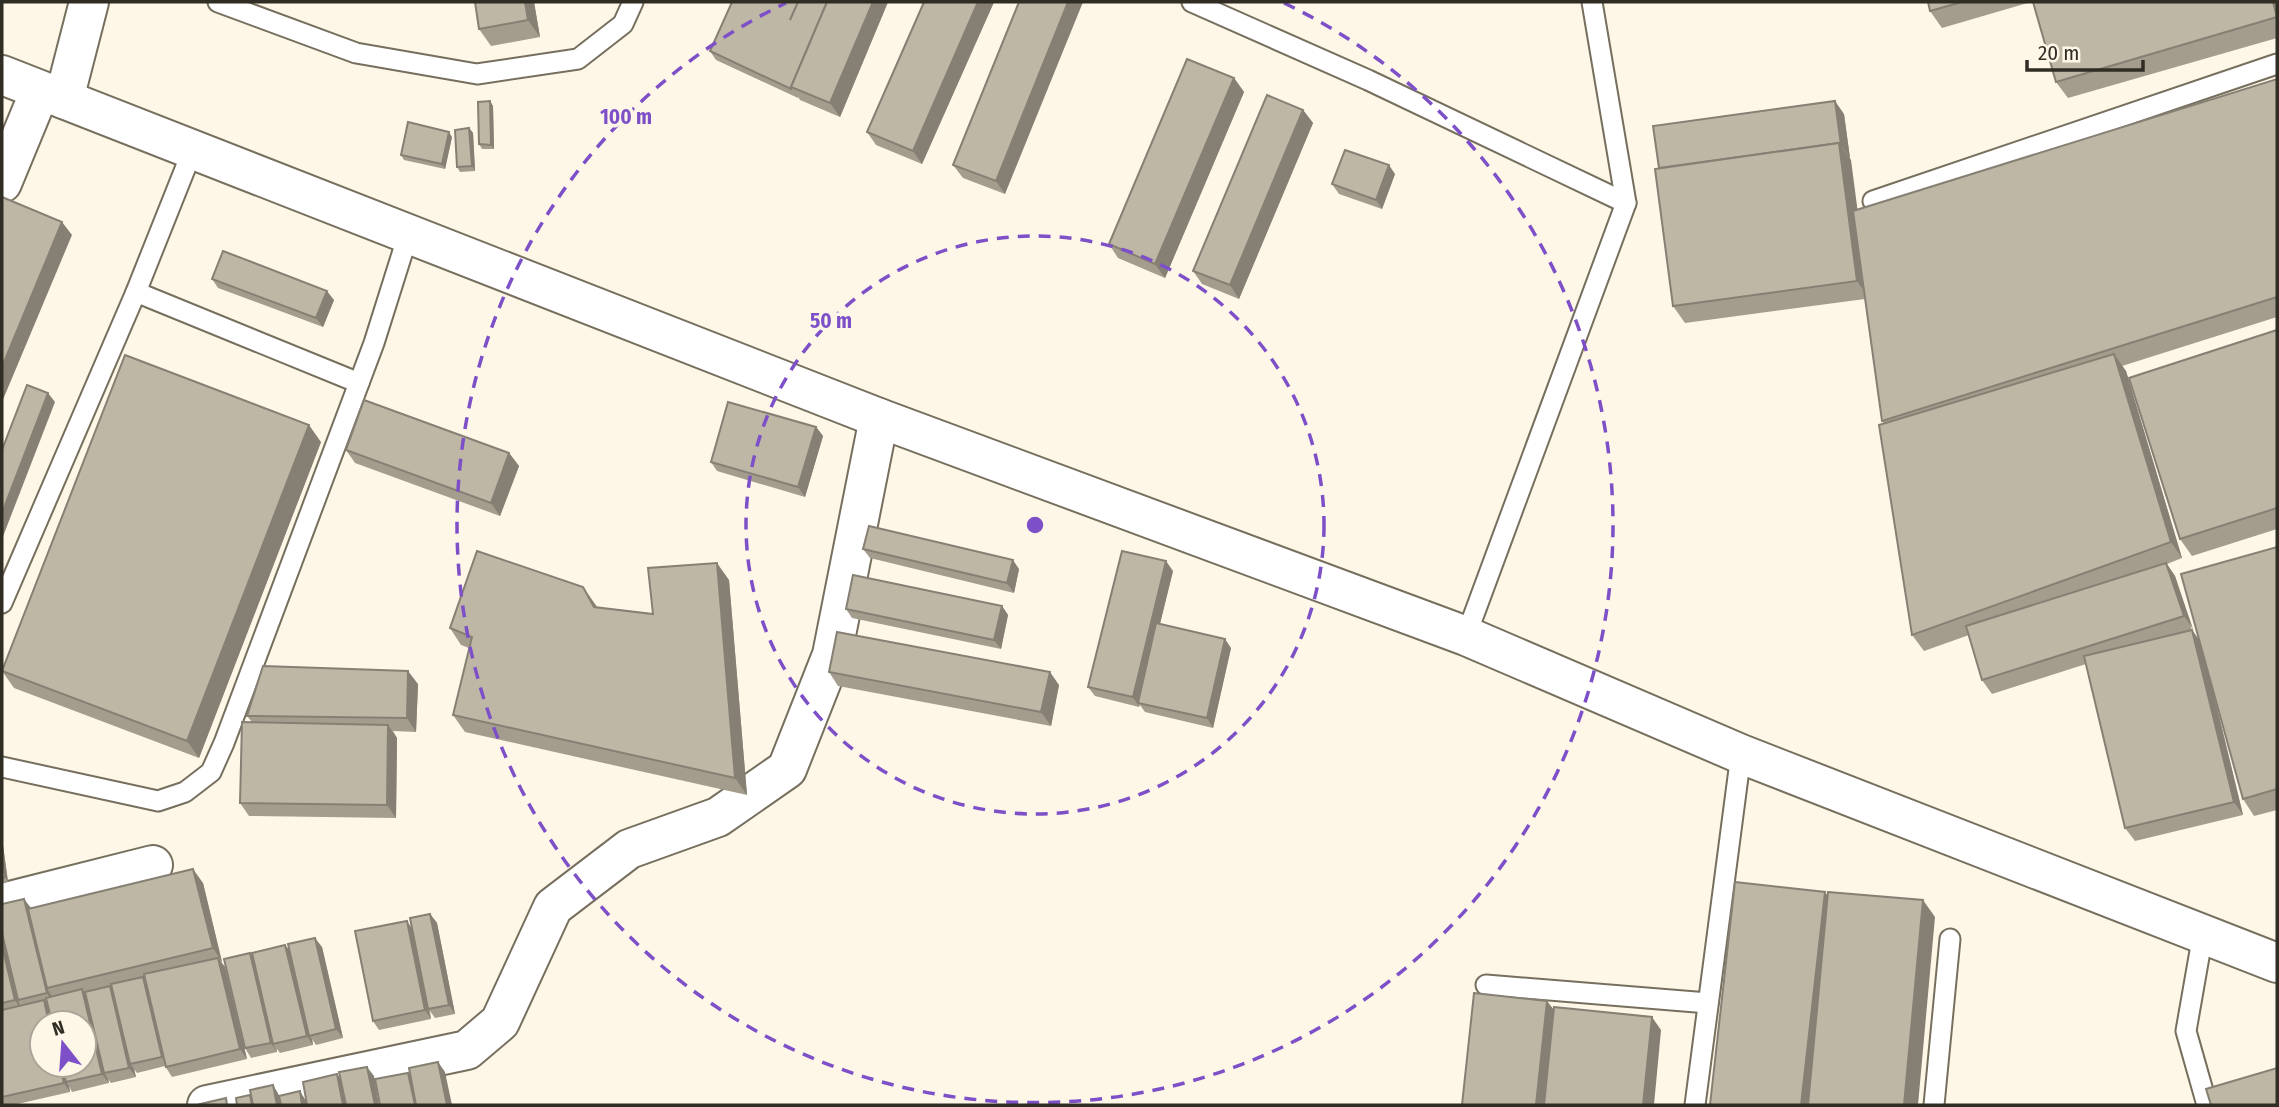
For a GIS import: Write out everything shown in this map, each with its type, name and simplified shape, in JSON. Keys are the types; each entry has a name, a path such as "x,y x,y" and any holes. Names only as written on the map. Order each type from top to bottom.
{"street":[{"path":"2,183 52,95 89,2"},
{"path":"2,75 879,418 1466,636 1741,754 2277,963"},
{"path":"207,1105 467,1050 500,1022 553,907 629,849 718,817 787,769 832,655 879,418"},
{"path":"2,903 153,865"}],"lane":[{"path":"218,2 356,53 477,74 578,59 623,24 633,2"},
{"path":"1192,2 1368,80 1626,203"},
{"path":"1466,636 1626,203 1592,2"},
{"path":"1873,201 2277,64"},
{"path":"2,603 136,292 193,149"},
{"path":"2,767 158,800 186,792 211,772 359,383 408,234"},
{"path":"136,292 359,383"},
{"path":"1695,1105 1741,754"},
{"path":"2203,934 2186,1031 2207,1105"},
{"path":"1934,1105 1950,939"},
{"path":"1486,985 1708,1003"}],"building":[{"path":"475,2 525,2 528,20 479,29"},
{"path":"732,2 827,2 791,89 710,51"},
{"path":"827,2 873,2 830,103 791,87"},
{"path":"924,2 978,2 913,151 867,132"},
{"path":"1019,2 1068,2 996,181 953,165"},
{"path":"1928,2 1962,2 1930,11"},
{"path":"2033,2 2273,2 2277,17 2056,82"},
{"path":"1187,59 1234,78 1155,264 1109,244"},
{"path":"2277,79 2277,297 1882,421 1853,211"},
{"path":"1267,95 1303,110 1230,285 1193,271"},
{"path":"490,101 491,145 479,144 478,102"},
{"path":"1835,101 1841,145 1839,143 1659,168 1653,126"},
{"path":"408,122 449,132 442,164 401,155"},
{"path":"469,128 472,166 457,167 455,130"},
{"path":"1839,143 1857,281 1673,306 1655,169"},
{"path":"1345,150 1389,165 1376,200 1332,184"},
{"path":"2,197 62,222 2,367"},
{"path":"223,251 327,291 316,318 212,279"},
{"path":"2277,330 2277,508 2180,539 2129,378"},
{"path":"2114,354 2171,542 1912,635 1879,425"},
{"path":"125,355 309,425 187,741 2,671"},
{"path":"27,385 48,393 2,513 2,450"},
{"path":"364,400 509,453 491,503 346,450"},
{"path":"728,402 816,427 798,487 711,462"},
{"path":"869,526 1013,560 1007,583 863,549"},
{"path":"2277,547 2277,789 2243,799 2181,574"},
{"path":"477,551 583,587 594,607 653,614 648,568 717,563 735,778 453,715 472,637 450,628"},
{"path":"1122,551 1166,561 1133,697 1088,687"},
{"path":"2166,563 2184,616 1982,680 1966,626"},
{"path":"853,575 1002,606 994,640 846,609"},
{"path":"1156,623 1225,639 1207,718 1138,703"},
{"path":"2192,630 2234,802 2125,828 2084,656"},
{"path":"837,632 1050,672 1041,712 829,672"},
{"path":"263,666 408,671 407,718 247,716"},
{"path":"242,722 388,725 387,805 240,803"},
{"path":"2,855 5,877 2,878"},
{"path":"193,869 213,948 47,988 28,909"},
{"path":"1735,882 1825,892 1801,1105 1710,1105"},
{"path":"1828,892 1923,900 1904,1105 1808,1105"},
{"path":"24,899 47,993 18,1000 2,933 2,904"},
{"path":"430,914 449,1005 428,1009 410,918"},
{"path":"407,921 425,1010 373,1021 355,931"},
{"path":"315,938 336,1029 309,1036 288,944"},
{"path":"285,945 307,1036 273,1044 252,953"},
{"path":"2,946 15,1000 2,1003"},
{"path":"250,953 271,1043 245,1048 224,959"},
{"path":"218,958 240,1049 166,1067 144,974"},
{"path":"143,977 162,1057 130,1064 111,984"},
{"path":"110,986 129,1068 104,1073 98,1047 98,1009 89,1009 85,992"},
{"path":"82,989 87,1009 49,1009 46,998"},
{"path":"1474,993 1547,1001 1536,1105 1462,1105"},
{"path":"44,1000 46,1009 28,1009 28,1079 63,1079 64,1083 2,1097 2,1010"},
{"path":"1554,1007 1652,1017 1643,1105 1544,1105"},
{"path":"98,1057 102,1074 98,1075"},
{"path":"438,1062 447,1105 416,1105 409,1068"},
{"path":"367,1067 375,1105 346,1105 339,1072"},
{"path":"2277,1068 2277,1105 2211,1105 2206,1089"},
{"path":"408,1073 415,1105 380,1105 375,1079"},
{"path":"337,1074 343,1105 307,1105 303,1082"},
{"path":"273,1085 277,1105 253,1105 250,1090"},
{"path":"300,1091 302,1105 281,1105 279,1096"},
{"path":"250,1095 252,1105 237,1105 236,1098"},
{"path":"226,1098 227,1105 200,1104"}]}
